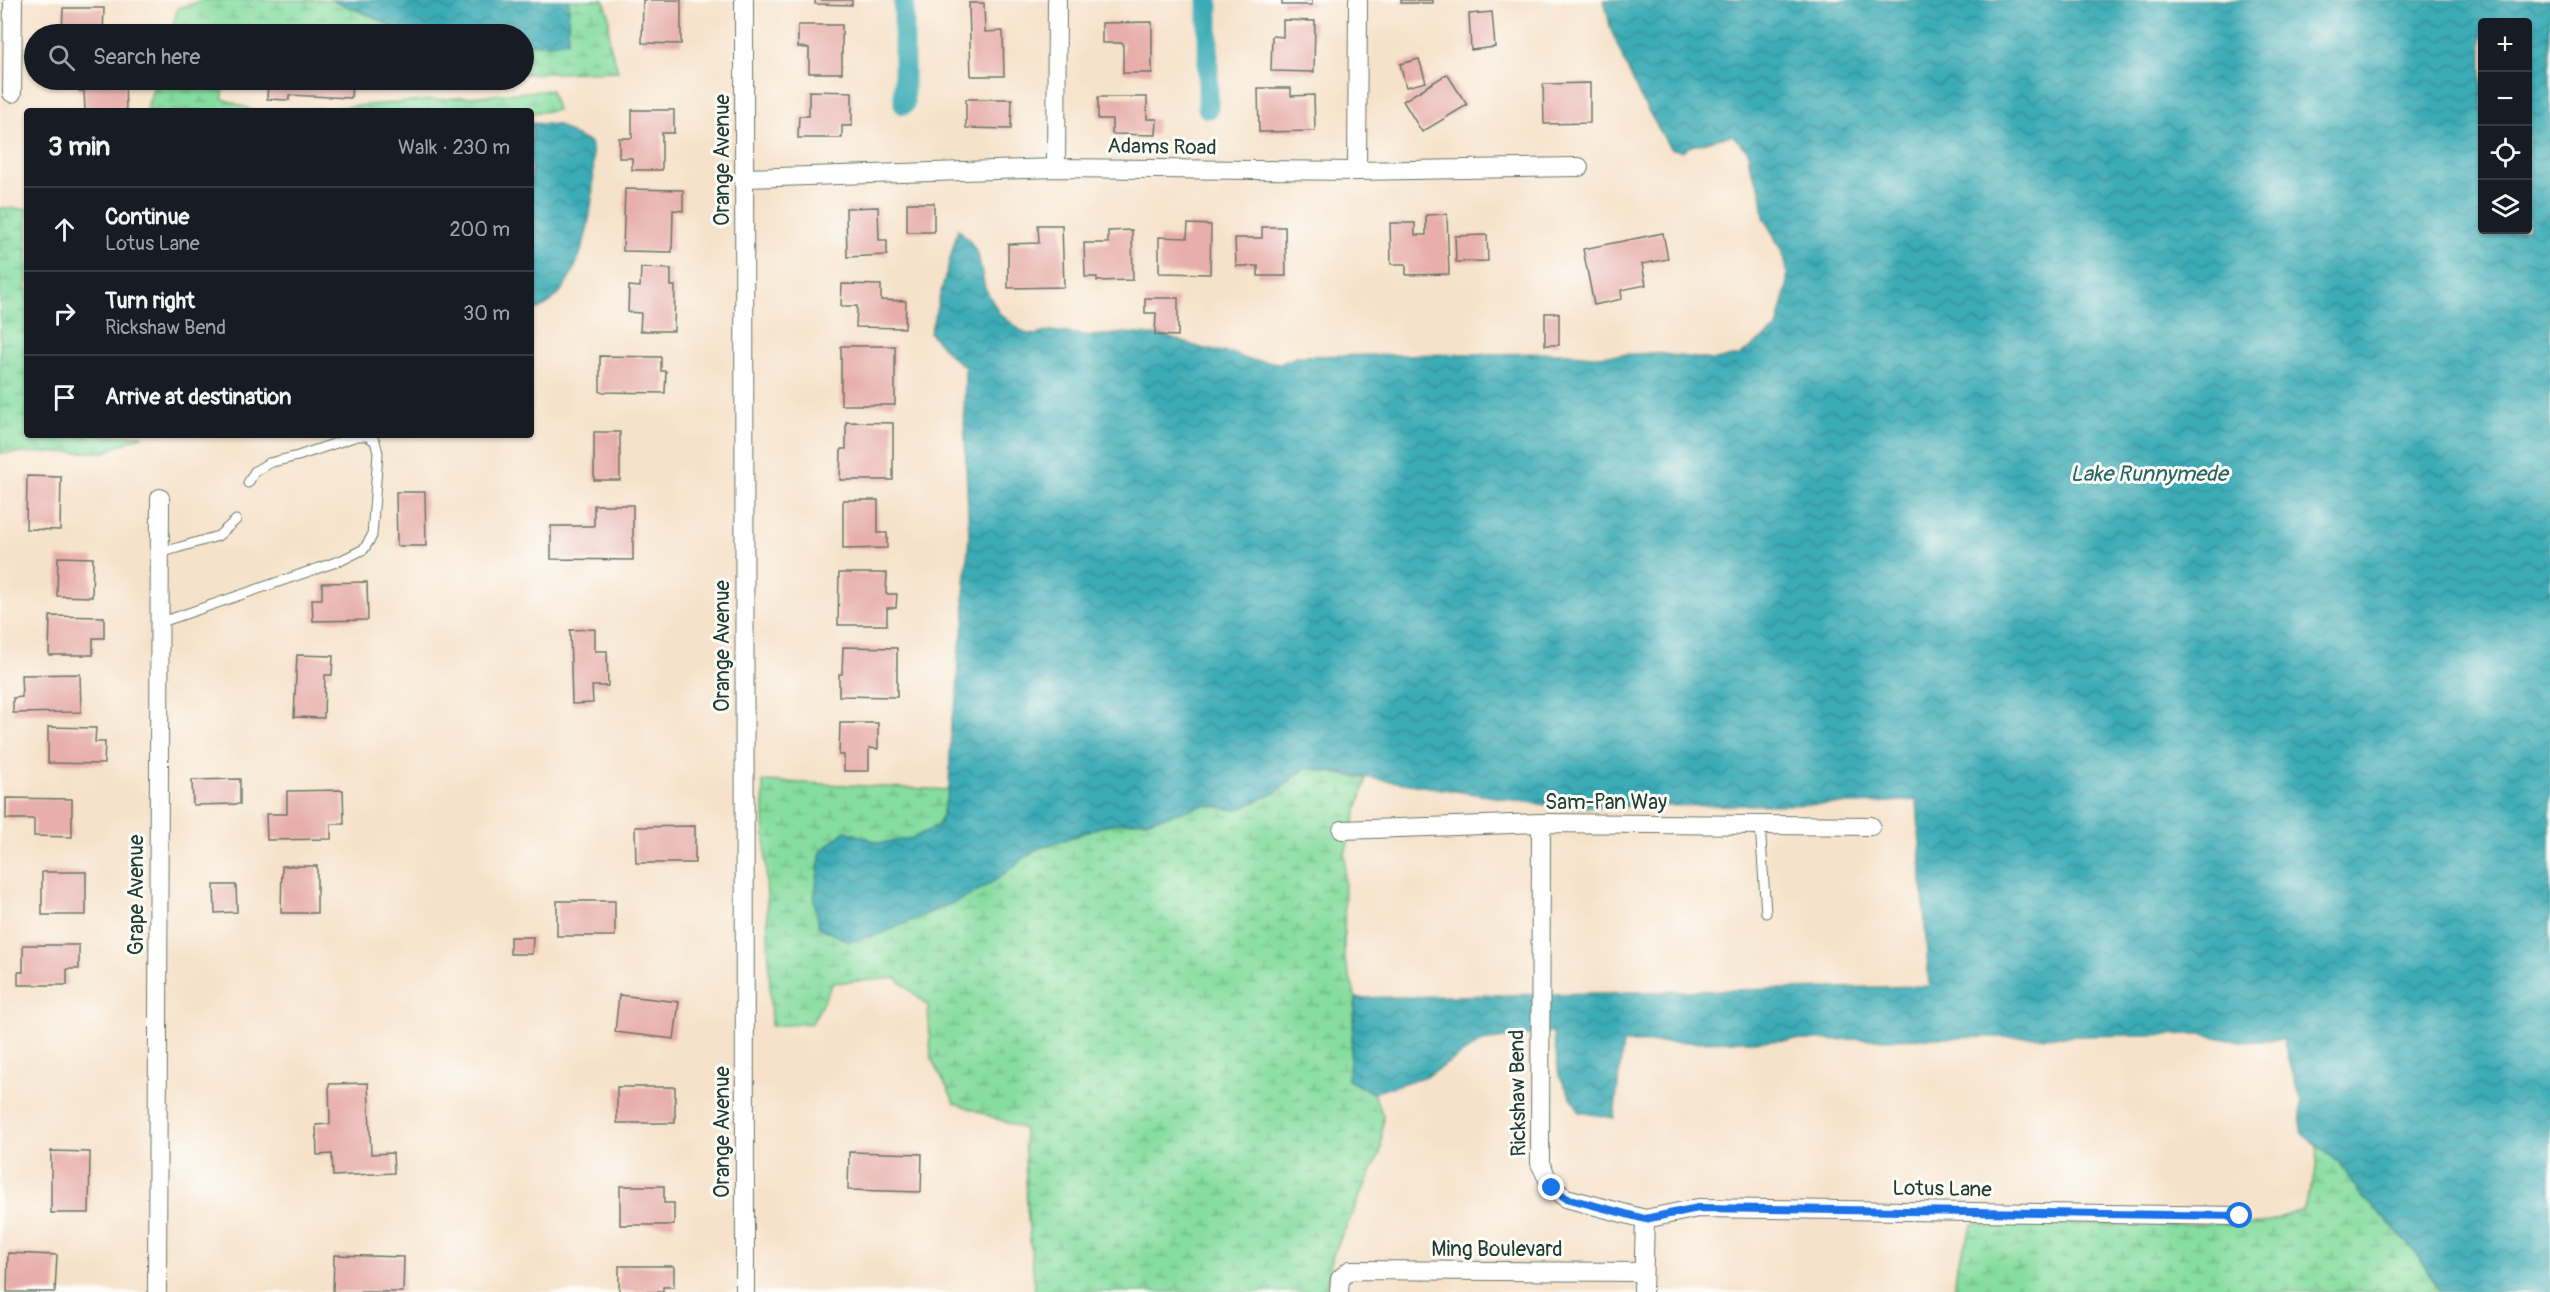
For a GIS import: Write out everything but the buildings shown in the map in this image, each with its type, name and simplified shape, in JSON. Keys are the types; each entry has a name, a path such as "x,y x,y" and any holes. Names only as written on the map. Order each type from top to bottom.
{"street":[{"path":"12,93 13,0"},
{"name":"Orange Avenue","path":"744,0 745,1292"},
{"path":"1056,168 1057,0"},
{"path":"1357,171 1358,0"},
{"name":"Adams Road","path":"744,178 1056,168 1357,171 1579,168"},
{"name":"Grape Avenue","path":"157,1292 160,498"},
{"name":"Sam-Pan Way","path":"1342,830 1541,823 1871,826"},
{"name":"Rickshaw Bend","path":"1541,823 1540,1163 1552,1188 1566,1198 1645,1219"},
{"name":"Lotus Lane","path":"1645,1219 1698,1208 2240,1216"},
{"path":"1643,1292 1645,1219"},
{"name":"Ming Boulevard","path":"1339,1292 1340,1279 1350,1270 1643,1272"}],"lane":[{"path":"248,483 255,471 269,463 351,438"},
{"path":"159,623 342,560 364,549 372,536 378,453 375,441 370,438"},
{"path":"160,553 218,536 236,520"},
{"path":"1760,825 1766,913"}],"green space":[{"path":"204,0 331,0 387,24 173,24 178,8"},
{"path":"569,0 604,0 609,15 609,42 618,71 534,74 534,43 551,44 569,10"},
{"path":"153,90 223,90 223,99 247,108 147,108"},
{"path":"551,90 557,110 534,113 534,108 332,108"},
{"path":"0,208 24,209 24,438 136,438 105,452 0,453"},
{"path":"1306,768 1366,779 1345,854 1344,958 1356,998 1348,1080 1373,1093 1383,1115 1381,1151 1333,1255 1325,1292 1035,1292 1027,1207 1024,1129 955,1103 931,1058 928,1006 896,978 833,983 812,1023 771,1026 763,781 949,790 939,825 913,839 881,843 846,831 821,851 996,880 1035,850 1109,824 1151,820 1205,805 1237,810 1276,792"},
{"path":"2318,1146 2340,1163 2361,1196 2418,1255 2440,1292 1954,1292 1957,1265 1973,1224 2261,1224 2302,1210 2315,1176"}],"water":[{"path":"331,0 569,0 568,41 551,44 534,43 534,24 387,24"},
{"name":"Lake Runnymede","path":"1604,0 2550,0 2550,1292 2440,1292 2418,1255 2361,1196 2340,1163 2301,1132 2301,1102 2283,1039 2236,1041 2201,1034 1623,1043 1614,1118 1580,1112 1559,1076 1553,1032 1482,1041 1429,1075 1373,1093 1348,1080 1356,998 1929,986 1917,800 1859,804 1559,807 1306,768 1276,792 1237,810 1205,805 1151,820 1109,824 1035,850 996,880 969,896 883,933 849,942 819,927 814,900 821,851 846,831 880,843 913,838 939,825 949,790 951,720 957,700 958,655 965,620 964,596 969,536 964,417 965,367 953,358 930,333 958,229 978,254 985,288 999,313 1024,333 1035,335 1051,331 1092,336 1126,333 1165,336 1249,360 1281,363 1299,356 1561,353 1593,356 1654,353 1714,360 1739,356 1777,328 1787,288 1784,256 1764,217 1761,191 1750,167 1748,151 1732,135 1681,151 1670,148 1640,97 1611,30"},
{"path":"534,123 559,125 591,143 593,162 593,186 585,239 576,265 564,286 549,302 534,310"}],"waterway":[{"path":"904,0 904,104"},
{"path":"1208,0 1208,108"}],"route":[{"path":"1552,1188 1566,1198 1645,1219 1698,1208 2240,1216"}]}
